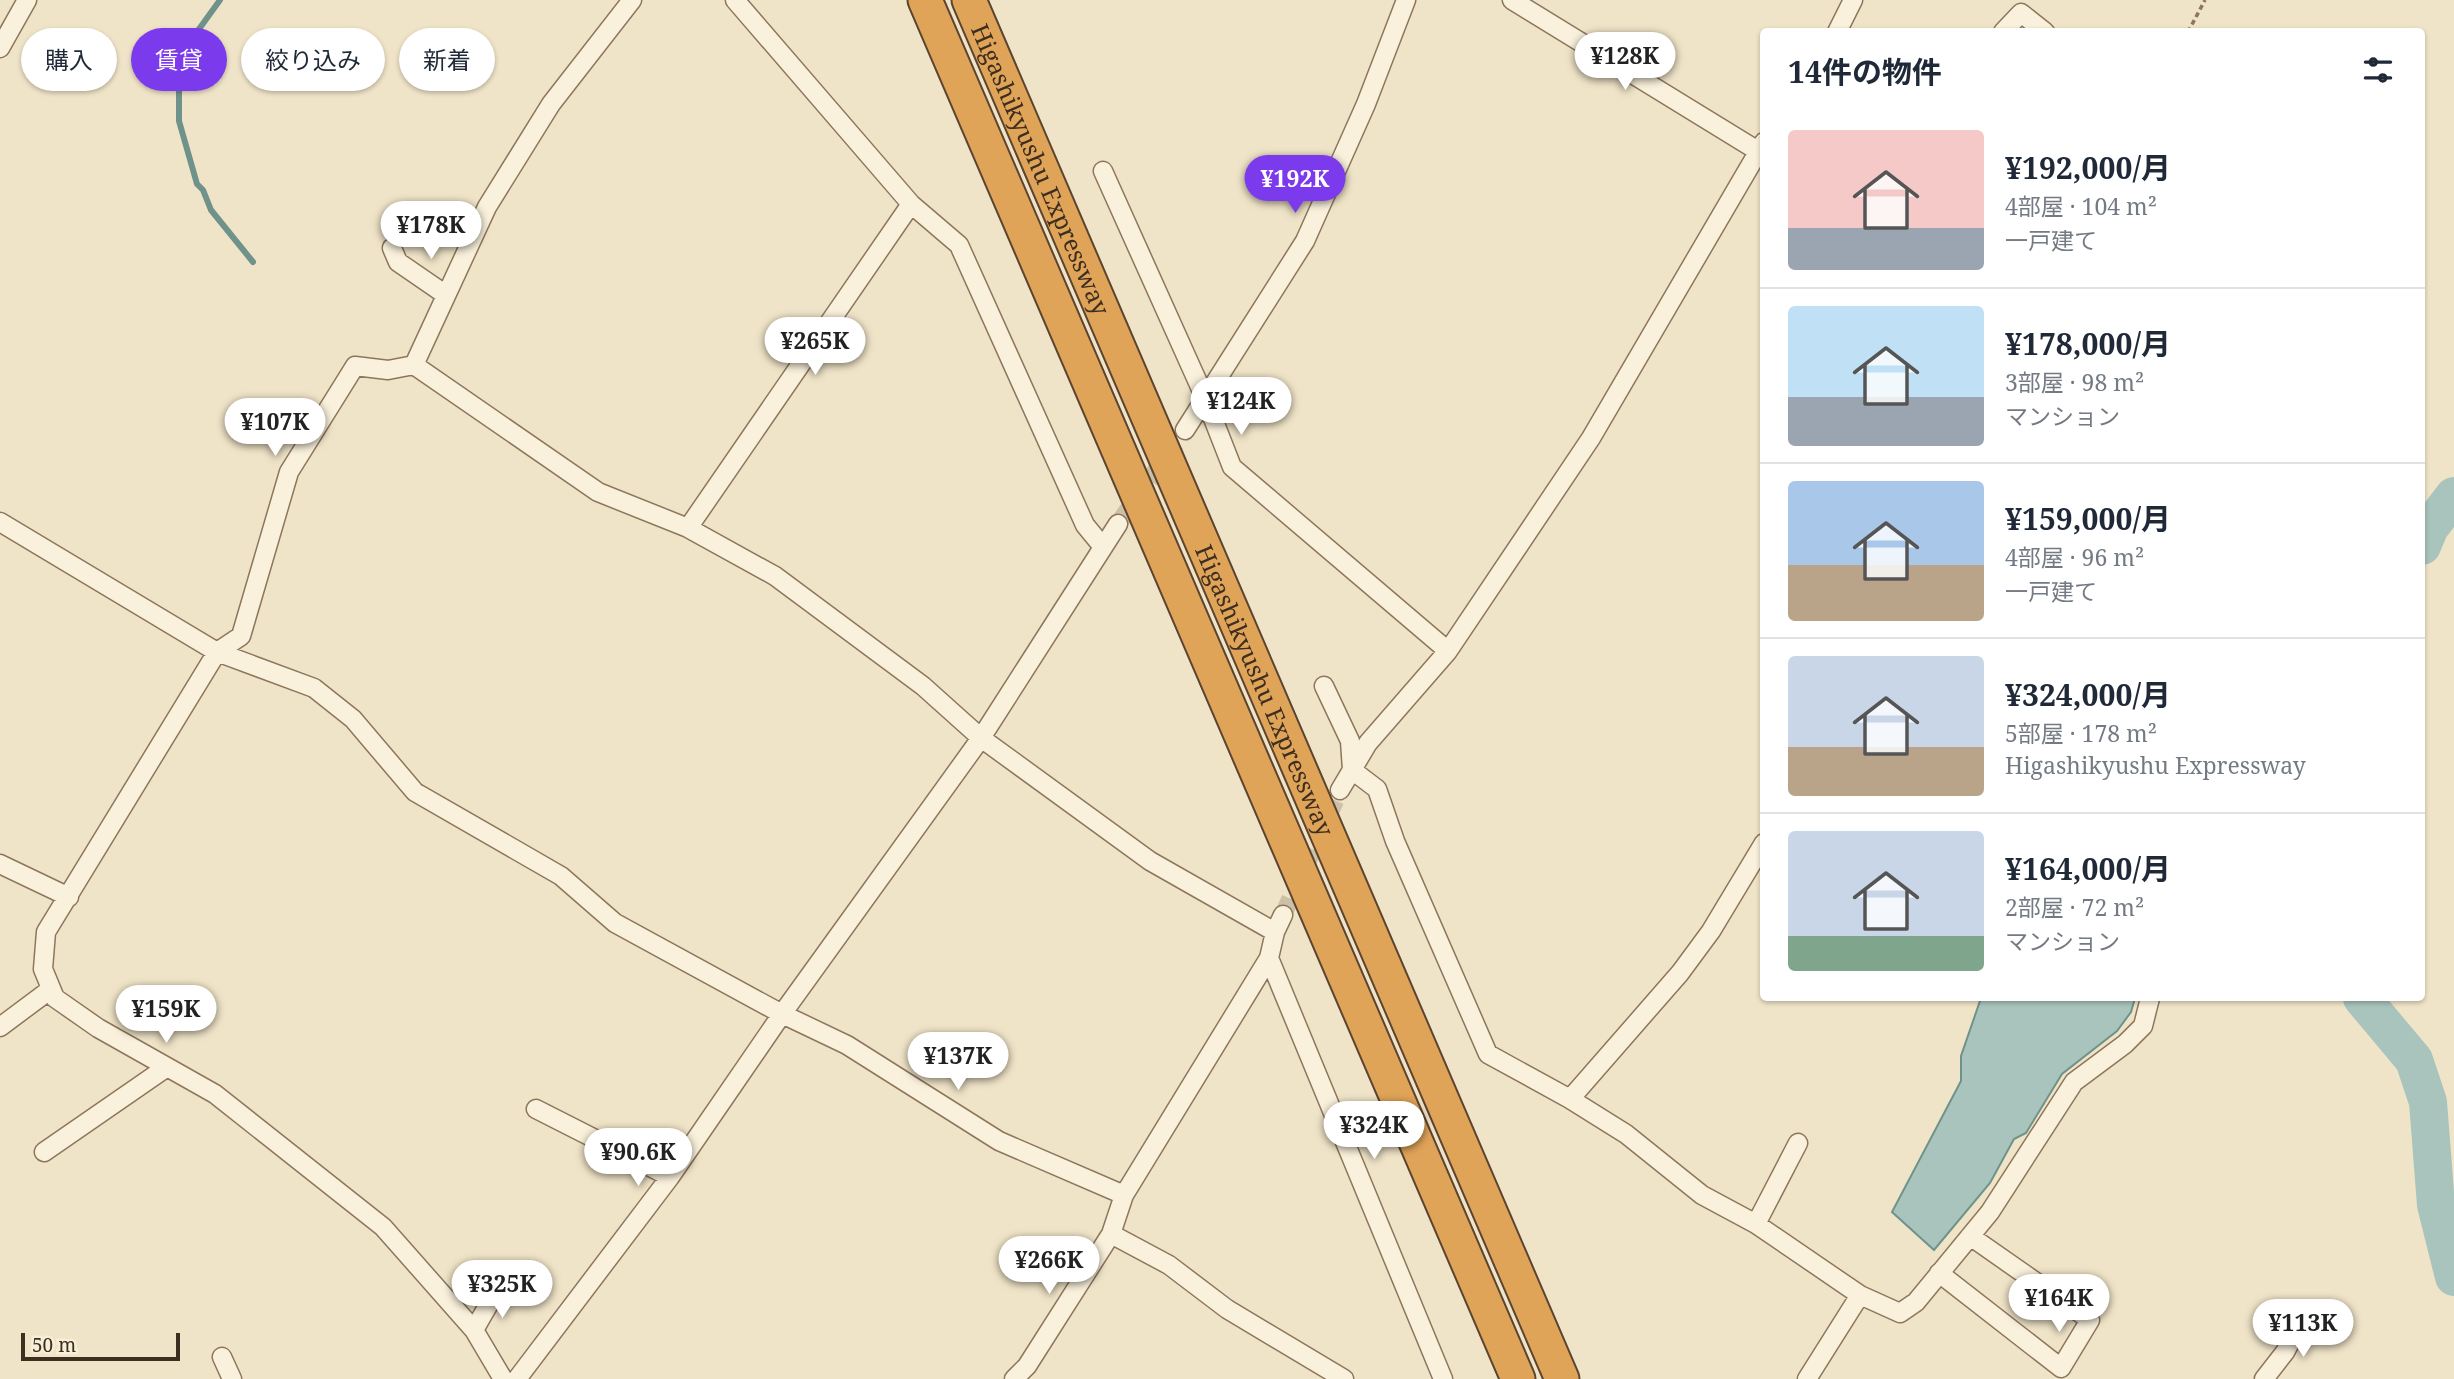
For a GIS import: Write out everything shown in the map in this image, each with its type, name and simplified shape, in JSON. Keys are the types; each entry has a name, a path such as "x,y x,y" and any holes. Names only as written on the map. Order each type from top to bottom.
{"highway":[{"name":"Higashikyushu Expressway","path":"925,0 1518,1379"},
{"name":"Higashikyushu Expressway","path":"969,0 1562,1379"}],"street":[{"path":"0,48 27,0"},
{"path":"414,365 486,207 551,104 632,0"},
{"path":"735,0 911,204 959,245 1085,525 1104,547"},
{"path":"1185,430 1305,241 1366,104 1406,0"},
{"path":"1512,0 1760,145"},
{"path":"1839,28 1853,0"},
{"path":"2007,28 2021,13 2040,28"},
{"path":"1340,790 1368,743 1448,651 1591,438 1760,148"},
{"path":"1103,171 1205,398 1232,467 1448,651"},
{"path":"688,528 911,204"},
{"path":"392,248 398,262 446,295"},
{"path":"503,1379 474,1330 383,1227 215,1094 98,1028 55,998 43,969 46,932 217,652 241,636 289,472 355,366 388,370 414,365 598,492 688,528 775,576 923,686 981,738 1150,860 1279,923 1269,958 1124,1195 1111,1234 1027,1366 1014,1379"},
{"path":"0,522 217,652 314,688 353,719 415,792 561,876 615,923 782,1014 847,1045 999,1141 1124,1195"},
{"path":"517,1379 670,1177 782,1014 981,738 1118,524"},
{"path":"1324,686 1350,741 1352,771"},
{"path":"1352,771 1377,789 1395,841 1488,1054 1570,1099 1626,1134 1702,1195 1756,1224 1860,1295 1900,1313 1916,1302 1990,1212 2074,1082 2125,1044 2143,1026 2149,1001"},
{"path":"1570,1099 1688,963 1712,931 1760,850"},
{"path":"0,864 69,897"},
{"path":"1269,958 1443,1379"},
{"path":"0,1027 51,989"},
{"path":"44,1152 167,1067"},
{"path":"536,1109 670,1177"},
{"path":"1756,1224 1798,1143"},
{"path":"1111,1234 1169,1265 1227,1309 1344,1379"},
{"path":"1939,1273 2060,1368 2090,1320 1970,1236"},
{"path":"474,1330 497,1290"},
{"path":"1807,1379 1860,1295"},
{"path":"2264,1379 2285,1352 2304,1316"},
{"path":"222,1357 232,1379"}],"path":[{"path":"2190,28 2205,0"}],"water":[{"path":"1980,1001 2134,1001 2131,1012 2117,1031 2062,1074 2026,1133 2014,1139 1990,1183 1934,1250 1892,1212 1961,1081 1961,1056"}],"waterway":[{"path":"220,0 189,43 179,65 179,121 197,184 203,190 211,210 253,262"},
{"path":"2425,539 2430,527 2454,496"},
{"path":"2365,1001 2414,1060 2428,1102 2436,1205 2454,1277"}],"tunnel":[{"path":"1118,524 1185,430"},
{"path":"1283,915 1340,790"}]}
